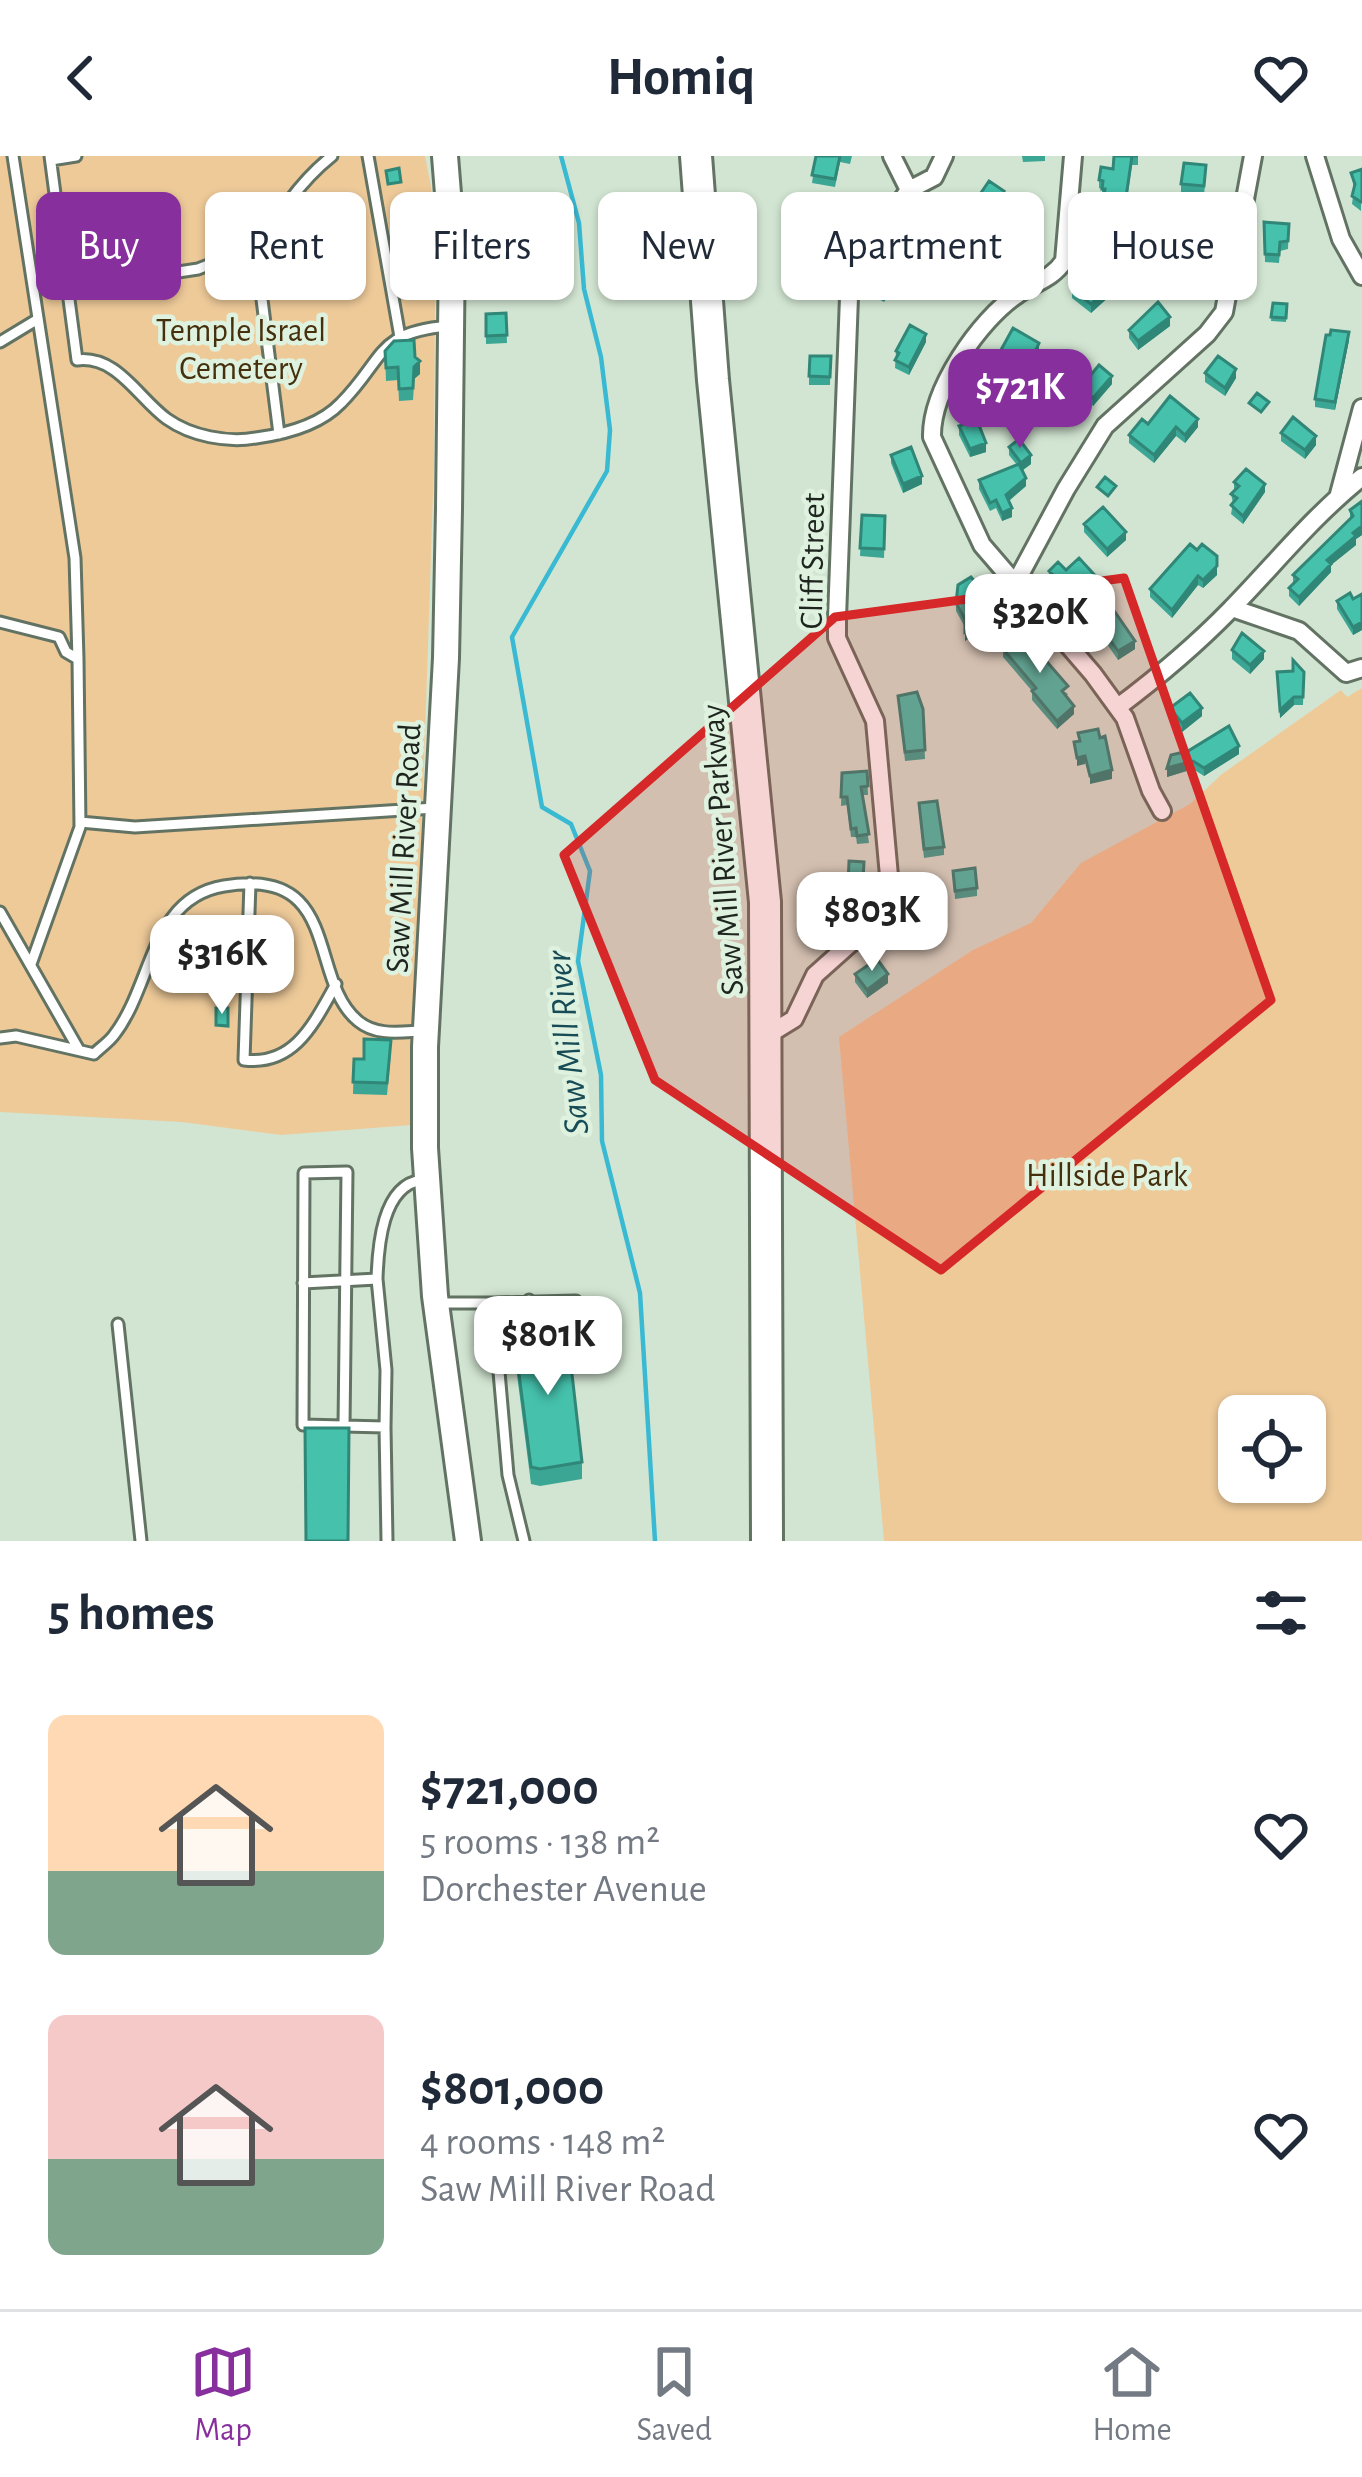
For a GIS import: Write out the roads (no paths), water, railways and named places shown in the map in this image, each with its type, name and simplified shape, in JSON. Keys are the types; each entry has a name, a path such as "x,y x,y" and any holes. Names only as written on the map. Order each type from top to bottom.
{"highway":[{"name":"Saw Mill River Parkway","path":"679,156 748,922 749,1541"},
{"name":"Saw Mill River Parkway","path":"696,156 713,380 758,798 768,1035 766,1541"}],"main road":[{"name":"Saw Mill River Road","path":"445,156 452,244 446,658 426,1031 427,1179 436,1303 468,1541"}],"street":[{"path":"892,156 909,190"},
{"name":"Cliff Street","path":"768,1035 794,1019 815,975 880,916 890,887 875,721 837,638 849,297 866,250 909,190 934,177 944,156"},
{"path":"1073,156 1064,261 1056,274 1001,308 950,370 932,418 938,452 982,545 1118,707 1162,811"},
{"path":"1015,584 1105,426 1207,334 1224,312 1252,156"},
{"path":"1316,156 1341,239 1362,276"},
{"path":"1339,496 1362,408"},
{"path":"1118,707 1161,675 1232,608 1280,552 1362,477"},
{"path":"1232,608 1300,631 1354,670"}],"lane":[{"path":"13,156 75,558 79,659 80,822 31,964"},
{"path":"54,192 50,158 76,156"},
{"path":"296,192 332,156"},
{"path":"368,156 400,337"},
{"path":"69,300 77,359 101,361 164,417 196,434 252,440 327,416 386,344 449,326"},
{"path":"262,300 279,434"},
{"path":"0,342 38,319"},
{"path":"0,622 58,637 66,652 79,659"},
{"path":"80,822 135,827 435,808"},
{"path":"0,1038 16,1036 94,1054 114,1035 175,913 193,894 250,883 277,888 303,906 322,935 336,984 358,1021 383,1033 426,1031"},
{"path":"250,883 244,1060 262,1062 290,1052 314,1023 336,984"},
{"path":"0,912 79,1050"},
{"path":"344,1426 347,1172 304,1173 303,1425 344,1426 386,1426"},
{"path":"387,1541 386,1370 377,1258 399,1190 409,1181 427,1179"},
{"path":"304,1283 377,1280"},
{"path":"529,1300 543,1340"},
{"path":"436,1303 576,1301 583,1332"},
{"path":"493,1303 508,1475 524,1541"},
{"path":"118,1324 141,1541"}],"waterway":[{"name":"Saw Mill River","path":"561,156 579,223 584,289 601,357 610,430 607,471 512,637 542,807 571,824 590,871 578,961 601,1075 602,1141 640,1293 655,1541"}],"park label":[{"name":"Temple Israel Cemetery","path":"241,348"},
{"name":"Hillside Park","path":"1107,1174"}]}
